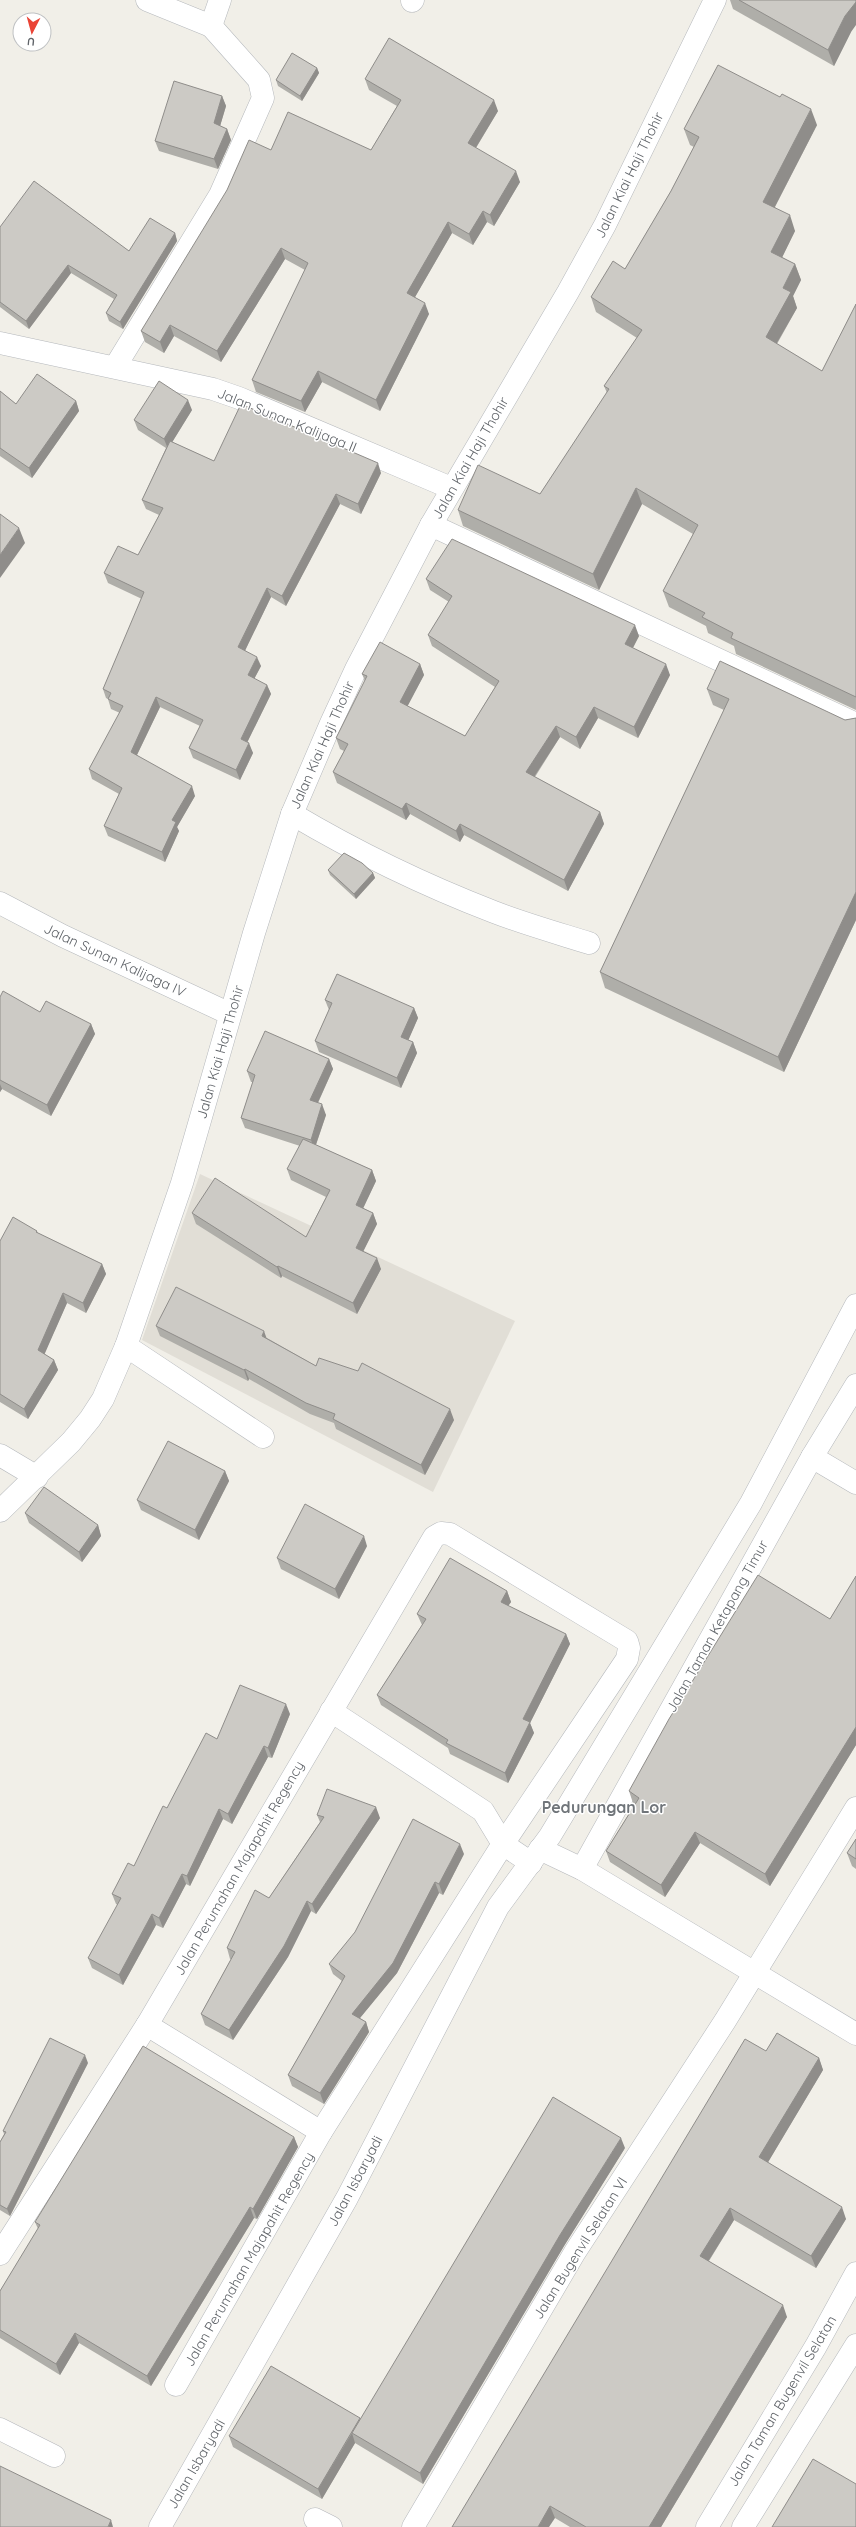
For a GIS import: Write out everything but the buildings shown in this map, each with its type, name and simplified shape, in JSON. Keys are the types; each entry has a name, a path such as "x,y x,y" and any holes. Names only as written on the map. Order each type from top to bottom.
{"street":[{"path":"115,367 220,195 263,98 259,80 211,26 147,0"},
{"path":"211,26 220,0"},
{"name":"Jalan Kiai Haji Thohir","path":"0,1511 37,1477 90,1419 103,1399 126,1346 182,1183 230,1014 292,814 356,669 431,525 594,245 715,0"},
{"name":"Jalan Sunan Kalijaga II","path":"0,343 183,381 239,398 452,488"},
{"path":"431,525 856,724"},
{"path":"292,814 337,839 446,892 494,912 589,943"},
{"name":"Jalan Sunan Kalijaga IV","path":"0,903 63,936 230,1014"},
{"name":"Jalan Isbaryadi","path":"160,2527 348,2198 498,1907 540,1849 751,1504 856,1305"},
{"path":"126,1346 263,1436"},
{"name":"Jalan Taman Ketapang Timur","path":"582,1869 812,1457 856,1385"},
{"path":"0,1455 37,1477"},
{"path":"812,1457 856,1482"},
{"name":"Jalan Perumahan Majapahit Regency","path":"0,2254 147,2025 434,1537 441,1533 450,1534 628,1644 627,1659 521,1816 321,2132 176,2385"},
{"path":"331,1711 483,1811 503,1844 540,1849 582,1869 856,2034"},
{"path":"753,1972 856,1808"},
{"path":"483,1811 521,1816 540,1849"},
{"name":"Jalan Bugenvil Selatan VI","path":"413,2527 575,2252 725,2021 753,1972"},
{"path":"147,2025 321,2132"},
{"name":"Jalan Taman Bugenvil Selatan","path":"707,2527 816,2346 856,2274"},
{"path":"743,2527 853,2357 816,2346"},
{"path":"0,2429 54,2456"}],"shaded area":[{"path":"200,1174 515,1321 433,1492 142,1340"}],"district":[{"name":"Pedurungan Lor","path":"604,1807"}]}
